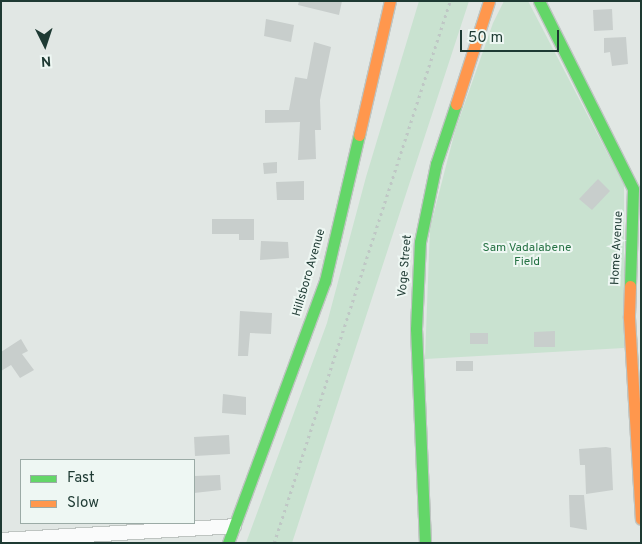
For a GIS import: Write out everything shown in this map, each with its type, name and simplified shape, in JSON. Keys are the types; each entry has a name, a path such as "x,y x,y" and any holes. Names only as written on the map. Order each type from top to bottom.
{"street":[{"name":"Hillsboro Avenue","path":"228,543 325,281 390,1"},
{"name":"Voge Street","path":"425,543 416,358 420,242 436,164 489,1"},
{"name":"Home Avenue","path":"539,1 636,183 629,318 641,519"},
{"path":"1,540 234,526"}],"path":[{"path":"274,543 450,1"}],"green space":[{"path":"419,1 469,1 292,543 246,543 327,323 366,177"},
{"name":"Sam Vadalabene Field","path":"504,1 528,1 624,185 624,348 425,359 430,228 455,131 493,23"}],"building":[{"path":"299,1 342,1 339,15 298,5"},
{"path":"612,9 613,30 594,31 593,10"},
{"path":"266,19 294,25 291,42 264,36"},
{"path":"626,37 628,64 612,66 610,52 604,53 604,38"},
{"path":"314,42 331,47 320,100 321,130 315,130 316,159 298,160 300,122 265,123 265,110 289,110 295,77 307,79"},
{"path":"277,162 277,173 264,174 263,163"},
{"path":"598,179 610,191 592,210 579,199"},
{"path":"304,181 304,200 277,200 276,182"},
{"path":"212,219 254,219 254,240 239,240 239,234 212,234"},
{"path":"261,241 288,242 289,258 260,260"},
{"path":"240,311 272,313 271,334 250,333 248,356 238,356"},
{"path":"555,331 555,347 534,347 534,332"},
{"path":"470,333 488,333 488,344 470,344"},
{"path":"21,339 28,351 22,354 34,370 20,378 11,365 1,371 1,352"},
{"path":"456,361 473,361 473,371 456,371"},
{"path":"223,394 246,397 246,415 222,413"},
{"path":"229,435 230,454 195,456 194,437"},
{"path":"611,448 613,490 586,494 585,465 580,465 579,449"},
{"path":"220,475 221,490 195,493 195,476"},
{"path":"569,495 584,495 587,530 570,527"}],"traffic: fast":[{"path":"539,1 633,189 630,286"},
{"path":"425,543 416,329 420,242 436,164 456,104"},
{"path":"228,543 325,281 359,135"}],"traffic: slow":[{"path":"359,135 390,1"},
{"path":"456,104 489,1"},
{"path":"630,286 629,318 641,519"}]}
